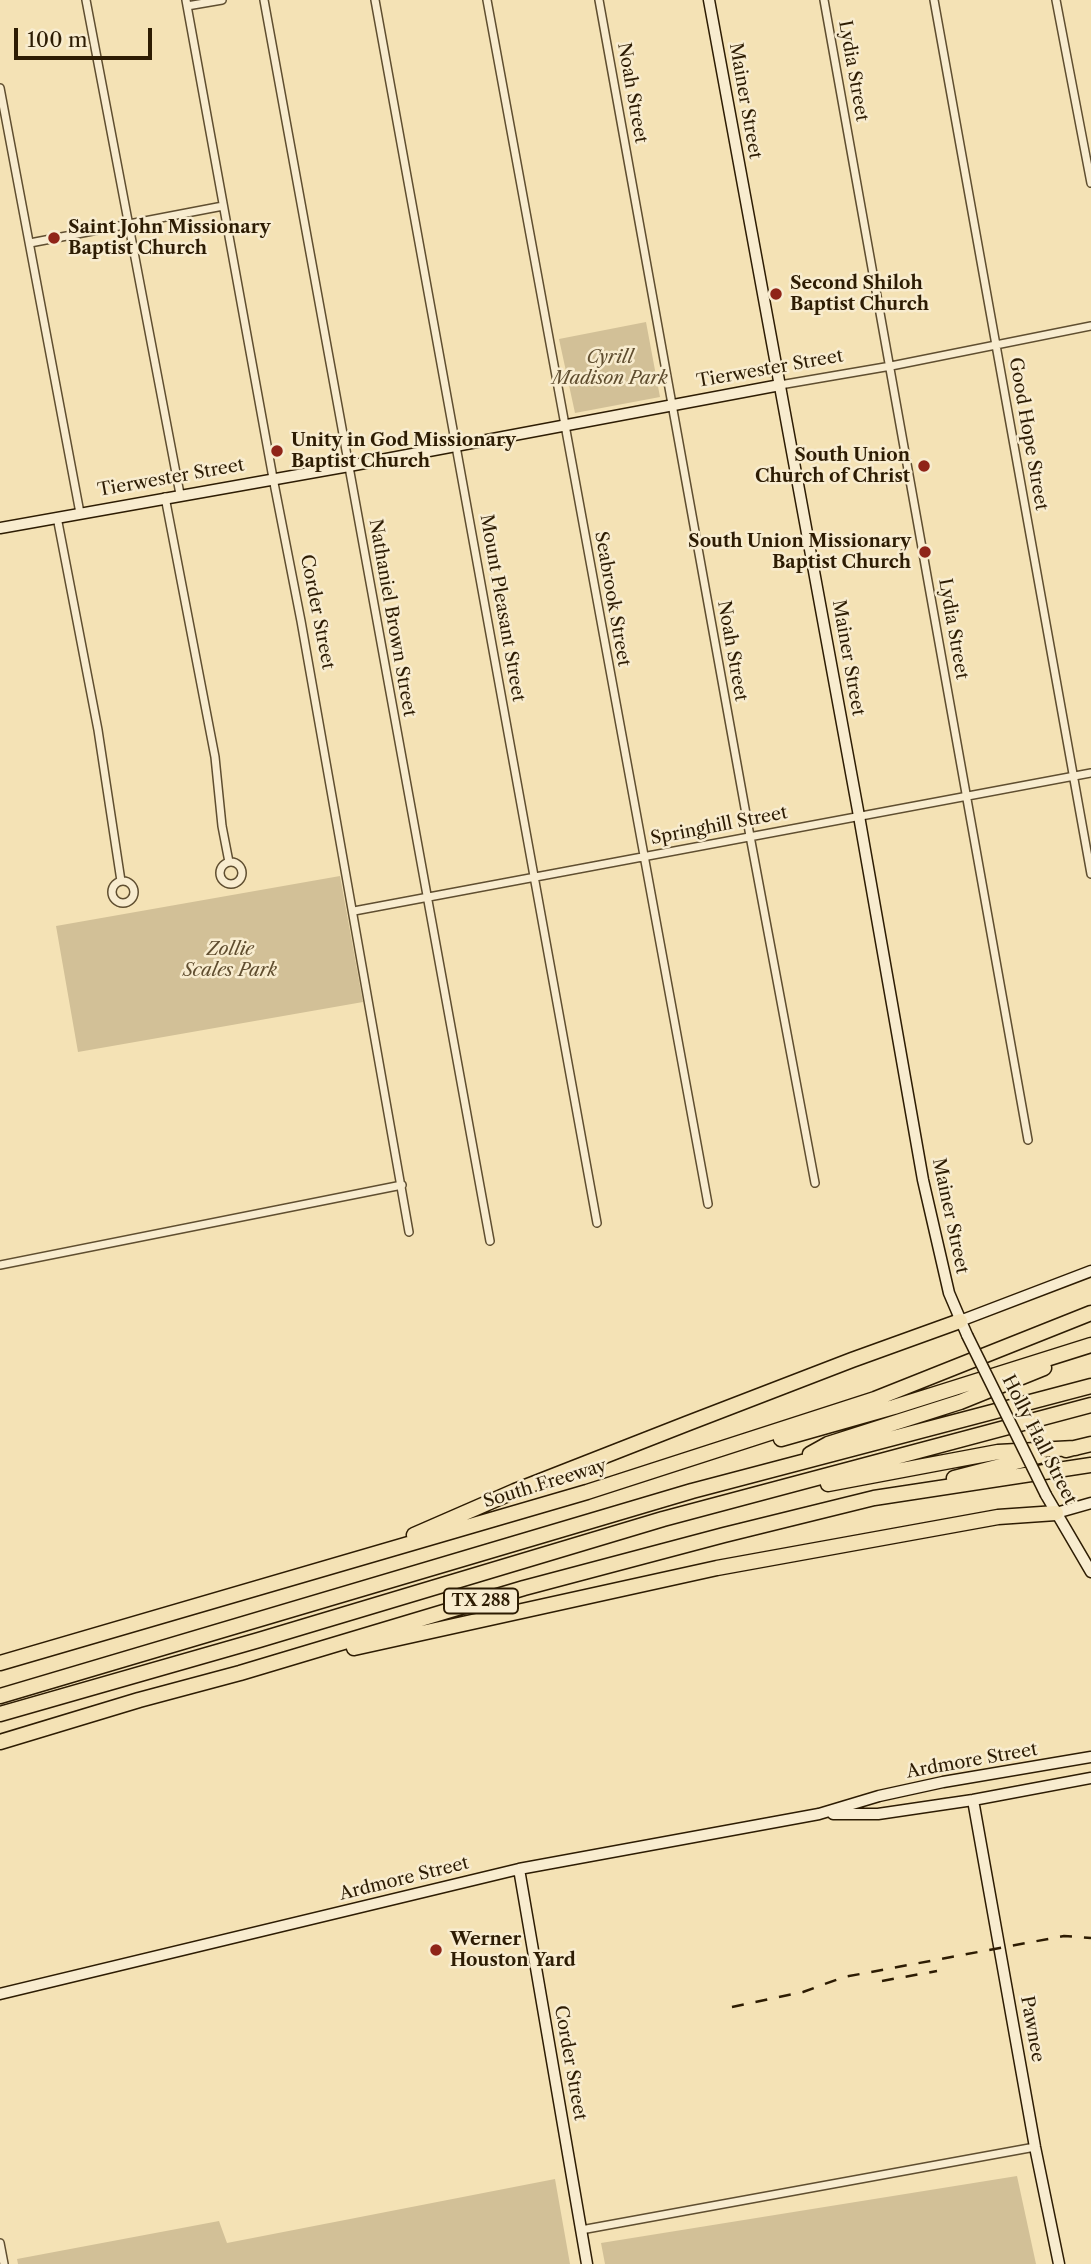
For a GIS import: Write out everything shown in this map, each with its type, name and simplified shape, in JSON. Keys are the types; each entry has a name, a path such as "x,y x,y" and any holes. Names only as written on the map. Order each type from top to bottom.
{"highway":[{"name":"South Freeway","path":"0,1663 671,1465 875,1399 1091,1313"},
{"path":"362,1558 527,1487 852,1360 960,1321"},
{"path":"671,1465 779,1439 1091,1347"},
{"path":"791,1464 828,1444 960,1402 1091,1347"},
{"path":"0,1696 692,1491 1091,1385"},
{"path":"0,1714 663,1519 1091,1405"},
{"path":"874,1497 1091,1444"},
{"path":"663,1519 693,1519 813,1486 963,1457 998,1452 1075,1448"},
{"name":"TX 288","path":"0,1742 524,1588 874,1497 1091,1465"},
{"path":"240,1673 697,1572 998,1517 1056,1513"}],"street":[{"path":"86,0 180,494"},
{"path":"187,3 222,0"},
{"name":"Nathaniel Brown Street","path":"264,0 490,1241"},
{"name":"Mount Pleasant Street","path":"375,0 597,1223"},
{"name":"Seabrook Street","path":"487,0 708,1204"},
{"name":"Noah Street","path":"599,0 815,1183"},
{"name":"Mainer Street","path":"709,0 936,1242 948,1293 960,1321"},
{"name":"Lydia Street","path":"824,0 1028,1140"},
{"name":"Good Hope Street","path":"934,0 1091,874"},
{"path":"1056,0 1091,183"},
{"name":"Corder Street","path":"187,3 354,911 409,1232"},
{"path":"0,88 80,513"},
{"path":"30,243 223,206"},
{"name":"Tierwester Street","path":"0,528 349,466 1091,327"},
{"path":"165,497 215,757 222,826 229,862"},
{"path":"57,517 98,730 121,881"},
{"name":"Springhill Street","path":"354,911 1091,773"},
{"path":"0,1265 402,1185"},
{"path":"960,1321 1091,1271"},
{"name":"Holly Hall Street","path":"960,1321 1046,1495 1091,1572"},
{"path":"1056,1513 1091,1503"},
{"name":"Ardmore Street","path":"0,1994 519,1869 819,1814 878,1796 943,1782 1091,1758"},
{"name":"Ardmore Street","path":"819,1814 878,1814 1091,1778"},
{"name":"Pawnee","path":"973,1800 1035,2147 1059,2264"},
{"name":"Corder Street","path":"519,1869 587,2264"},
{"path":"581,2230 1035,2147"},
{"path":"0,2243 4,2264"}],"green space":[{"name":"Cyrill Madison Park","path":"646,322 660,397 575,413 559,339"},
{"name":"Zollie Scales Park","path":"340,876 363,1002 78,1052 56,926"},
{"path":"1017,2176 1036,2264 605,2264 601,2243"},
{"path":"555,2179 570,2264 18,2264 17,2259 219,2221 227,2243"}],"railway":[{"path":"732,2007 803,1992 844,1977 1064,1936 1091,1938"},
{"path":"882,1981 937,1971"}],"place":[{"name":"Saint John Missionary Baptist Church","path":"54,238"},
{"name":"Second Shiloh Baptist Church","path":"776,294"},
{"name":"Unity in God Missionary Baptist Church","path":"277,451"},
{"name":"South Union Church of Christ","path":"924,466"},
{"name":"South Union Missionary Baptist Church","path":"925,552"},
{"name":"Werner Houston Yard","path":"436,1950"}]}
